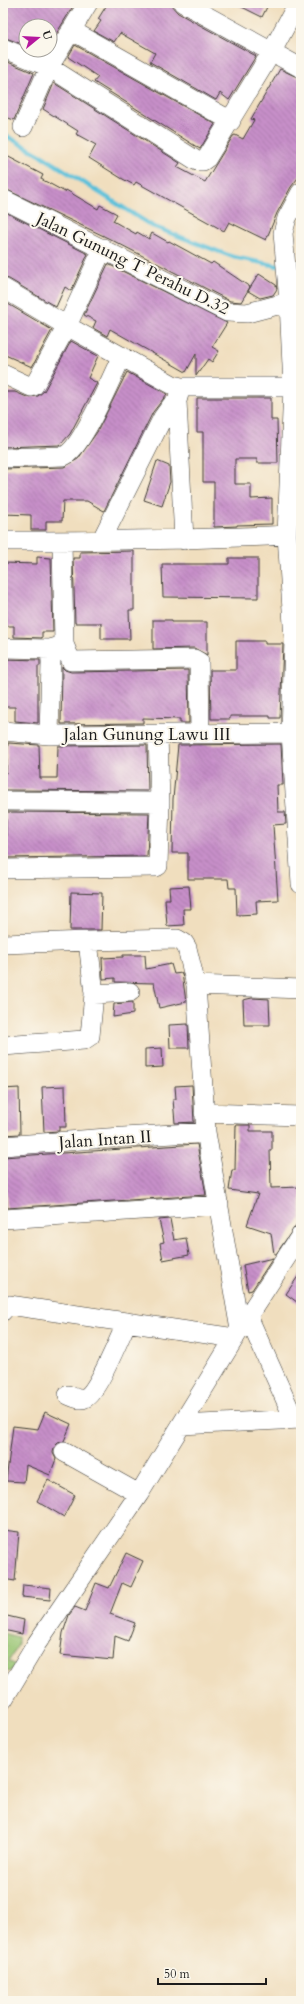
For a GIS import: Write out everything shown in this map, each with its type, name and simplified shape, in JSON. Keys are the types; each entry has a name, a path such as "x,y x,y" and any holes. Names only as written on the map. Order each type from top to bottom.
{"street":[{"path":"23,127 49,67 88,3"},
{"path":"183,3 301,68"},
{"path":"3,48 49,67 197,161 203,161 207,158 231,121 272,53 298,3"},
{"path":"71,30 231,121"},
{"path":"301,192 284,226 283,252 287,277 297,387 287,535 297,639 291,733 301,884"},
{"name":"Jalan Gunung T Perahu D.32","path":"3,199 103,248 227,312 247,313 289,302"},
{"path":"3,374 31,387 34,386 67,326 103,248"},
{"path":"3,288 67,326 173,385 179,394 184,540"},
{"path":"3,458 64,456 71,452 82,438 122,356"},
{"path":"179,394 297,387"},
{"path":"102,539 163,417 179,394"},
{"path":"3,541 102,539 184,540 287,535"},
{"path":"49,734 59,654 62,541"},
{"path":"3,648 59,654 197,661 200,734"},
{"name":"Jalan Gunung Lawu III","path":"3,731 49,734 291,733"},
{"path":"3,869 156,868 159,864 160,802 158,734"},
{"path":"3,801 160,802"},
{"path":"3,944 177,939 184,943 187,948 196,985 206,1132 241,1328 297,1419 181,1425"},
{"path":"3,1046 84,1040 89,1038 92,1032 94,994 88,941"},
{"path":"196,985 301,989"},
{"path":"94,994 130,992"},
{"path":"204,1113 301,1116"},
{"name":"Jalan Intan II","path":"3,1146 206,1132"},
{"path":"3,1219 219,1205"},
{"path":"3,1700 37,1643 139,1494 241,1328 301,1235"},
{"path":"3,1304 127,1322 241,1328"},
{"path":"68,1395 80,1399 89,1396 104,1372 127,1322"},
{"path":"64,1452 139,1494"}],"green space":[{"path":"3,1633 18,1637 18,1645 9,1661 17,1666 9,1672 3,1669"}],"building":[{"path":"3,3 75,3 58,31 58,18 18,18 18,43 3,37"},
{"path":"108,3 169,3 178,13 256,56 229,100 220,93 216,100 150,62 155,53 120,33 114,42 94,31 101,21 98,19"},
{"path":"234,3 269,3 262,17"},
{"path":"75,45 215,124 200,149 94,82 98,77 68,57"},
{"path":"3,60 34,73 14,120 3,116"},
{"path":"280,69 301,79 301,174 291,187 277,213 266,240 229,222 224,231 136,182 134,185 121,178 89,158 96,145 76,134 78,131 43,109 54,83 180,163 177,167 205,182 233,136 235,135 243,139 254,120 251,119"},
{"path":"3,154 43,175 41,179 65,192 66,190 98,209 100,205 117,214 113,221 136,234 137,232 149,239 152,233 211,264 213,262 250,287 241,302 230,301 108,238 3,188"},
{"path":"3,211 88,254 71,291 65,287 56,307 9,279 3,277"},
{"path":"108,264 227,323 212,347 219,351 212,362 208,359 196,376 196,354 186,372 110,329 107,336 93,328 96,321 84,315"},
{"path":"259,274 276,285 277,289 273,295 260,298 248,291"},
{"path":"3,301 52,330 32,367 3,354"},
{"path":"71,341 98,356 88,378 97,383 70,434 60,445 3,447 3,392 15,392 27,397 38,396 44,391"},
{"path":"127,372 167,394 153,412 104,511 87,501 63,501 62,521 46,521 46,530 31,530 31,515 3,514 3,469 64,467 78,459 97,432"},
{"path":"197,398 271,398 271,420 277,420 278,463 257,463 257,459 235,459 235,484 251,484 251,499 272,498 272,524 214,527 214,482 203,482 203,432 197,432"},
{"path":"157,461 169,466 170,482 162,506 144,500"},
{"path":"134,551 134,610 129,610 130,639 101,639 101,623 75,623 73,558 80,558 80,552"},
{"path":"37,557 51,558 53,632 42,632 42,638 14,637 14,626 3,626 3,563 37,564"},
{"path":"229,558 258,558 258,598 163,597 162,564 229,564"},
{"path":"153,620 172,620 172,622 207,622 207,655 194,648 153,649"},
{"path":"236,641 265,641 265,644 283,644 280,718 270,718 270,716 230,716 230,719 211,719 210,670 236,670"},
{"path":"3,659 40,660 40,666 38,666 38,723 15,721 15,707 3,707"},
{"path":"62,667 71,672 188,670 189,723 180,723 180,719 143,718 143,723 61,724"},
{"path":"8,743 39,745 40,778 57,778 58,746 147,745 148,791 3,790 3,773 6,773"},
{"path":"281,744 283,785 277,785 278,812 285,812 286,824 273,825 278,900 256,901 257,914 237,915 236,888 229,888 228,879 188,879 188,853 172,853 173,799 178,745"},
{"path":"6,812 149,813 147,856 6,858"},
{"path":"189,886 191,909 183,909 184,925 167,926 165,899 170,899 169,887"},
{"path":"71,892 102,893 101,930 70,930"},
{"path":"123,955 145,955 146,969 171,964 174,974 182,973 186,1002 159,1008 154,983 115,982 115,978 103,979 102,958 123,957"},
{"path":"252,998 269,999 270,1025 244,1025 243,1000"},
{"path":"133,1002 133,1014 113,1017 114,1004"},
{"path":"188,1024 189,1048 170,1048 169,1025"},
{"path":"162,1048 163,1067 145,1068 145,1049"},
{"path":"192,1085 194,1122 175,1123 173,1099 176,1099 175,1086"},
{"path":"65,1086 66,1127 59,1127 59,1131 44,1132 42,1087"},
{"path":"19,1088 20,1134 3,1135 3,1089"},
{"path":"236,1125 250,1125 250,1131 272,1131 272,1150 270,1150 271,1188 301,1187 301,1218 276,1254 274,1254 271,1233 247,1225 258,1194 229,1190 232,1170 235,1170"},
{"path":"197,1144 206,1195 7,1208 3,1157"},
{"path":"170,1219 174,1240 186,1238 189,1255 163,1260 160,1243 164,1242 159,1220"},
{"path":"273,1258 252,1290 248,1291 243,1265"},
{"path":"301,1272 301,1305 286,1294"},
{"path":"45,1412 71,1424 64,1441 58,1443 54,1447 53,1453 56,1459 50,1475 26,1465 24,1482 6,1481 13,1426 38,1429"},
{"path":"48,1480 75,1495 64,1517 37,1501"},
{"path":"3,1530 19,1532 15,1581 3,1579"},
{"path":"126,1553 143,1561 131,1587 122,1583 110,1614 135,1623 128,1641 115,1636 113,1660 60,1655 63,1633 69,1615 75,1607 85,1611 96,1583 109,1588"},
{"path":"23,1585 51,1588 50,1600 22,1597"},
{"path":"3,1615 24,1620 22,1634 3,1630"}],"waterway":[{"path":"3,134 42,156 152,226 233,257 278,266 282,265"},
{"path":"290,264 301,264"}]}
